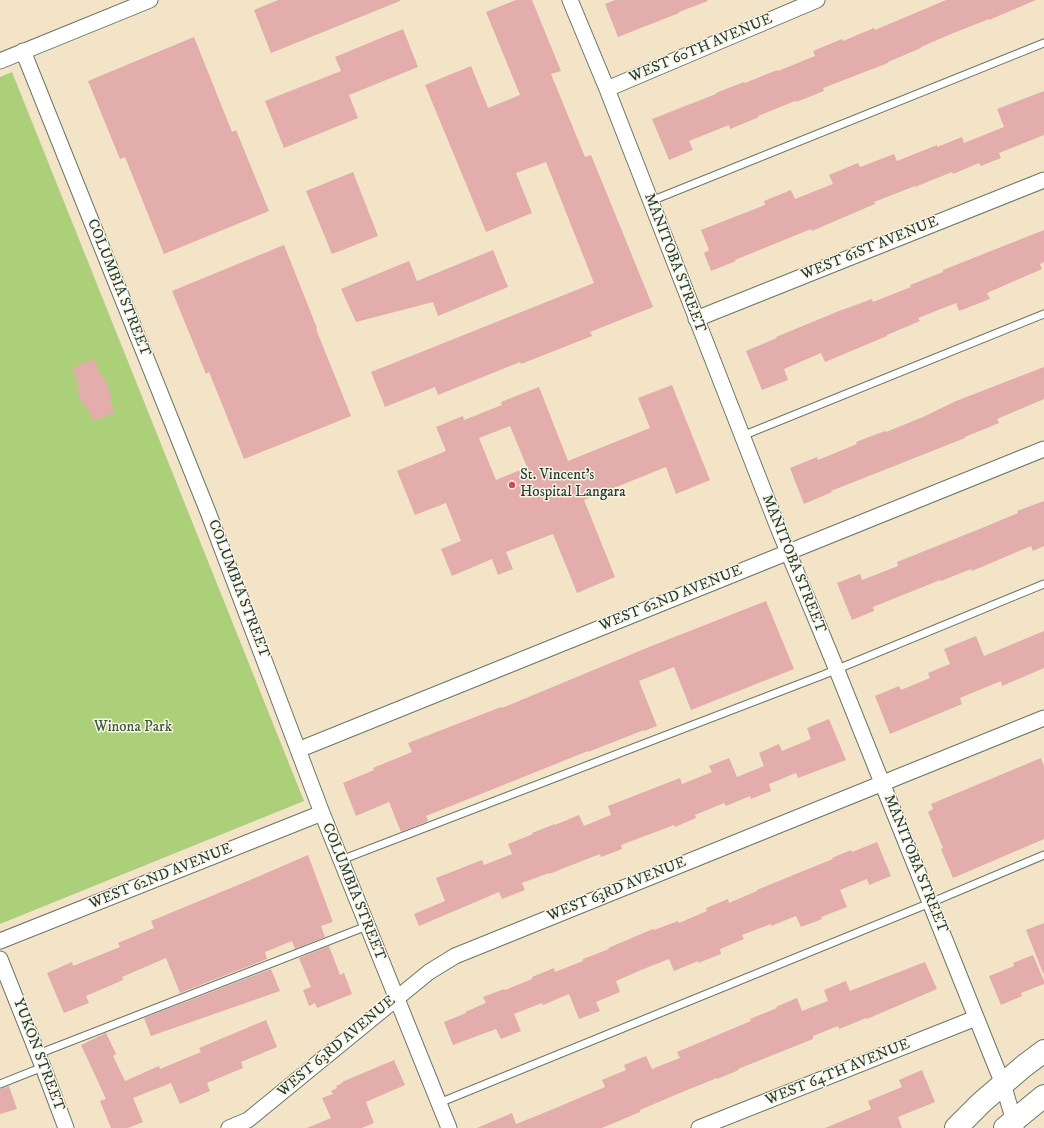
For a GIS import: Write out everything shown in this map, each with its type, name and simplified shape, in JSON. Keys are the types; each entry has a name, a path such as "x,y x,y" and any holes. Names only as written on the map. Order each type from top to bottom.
{"main road":[{"path":"956,1128 982,1102 1044,1051"},
{"path":"1012,1125 1044,1096"}],"street":[{"path":"0,61 150,0"},
{"name":"MANITOBA STREET","path":"570,0 607,89 788,552 1003,1084 1012,1125"},
{"name":"WEST 60TH AVENUE","path":"607,89 817,0"},
{"name":"COLUMBIA STREET","path":"23,51 205,504 322,813 449,1128"},
{"name":"WEST 61ST AVENUE","path":"696,319 1044,180"},
{"name":"WEST 62ND AVENUE","path":"298,750 1044,449"},
{"name":"WEST 63RD AVENUE","path":"228,1128 251,1124 396,998 429,972 455,956 1044,718"},
{"name":"WEST 62ND AVENUE","path":"0,941 322,813"},
{"name":"YUKON STREET","path":"0,959 41,1060 66,1128"},
{"name":"WEST 64TH AVENUE","path":"699,1128 976,1018"}],"lane":[{"path":"651,201 1044,43"},
{"path":"742,436 1044,314"},
{"path":"341,860 762,698 1044,584"},
{"path":"439,1103 930,903 1044,854"},
{"path":"0,1084 41,1060 367,926"}],"green space":[{"name":"Winona Park","path":"12,72 304,801 0,924 0,77"}],"building":[{"path":"278,0 400,1 271,53 254,10"},
{"path":"516,0 532,0 561,71 551,74 585,157 591,155 653,307 590,332 592,336 521,364 520,362 438,395 435,387 385,407 371,372 594,283 546,162 516,173 532,213 486,232 425,85 471,66 488,108 520,95 486,12"},
{"path":"615,0 708,1 618,37 605,4"},
{"path":"946,0 1036,0 951,34 888,63 823,88 824,91 796,102 795,101 730,129 729,125 689,141 693,150 669,160 652,119 744,82 745,83 777,70 778,71 815,56 813,51 842,39 843,41 874,28 875,30"},
{"path":"403,29 418,67 349,95 358,118 284,148 265,101 341,71 335,57"},
{"path":"194,37 232,132 236,130 269,211 164,254 125,157 120,159 88,81"},
{"path":"1044,91 1044,135 999,153 1001,158 981,166 979,163 953,174 952,172 915,186 874,202 875,204 812,231 811,229 711,271 704,253 709,250 701,230 765,205 764,201 791,190 795,199 833,184 829,175 858,163 860,167 894,154 897,161 962,137 964,143 1004,127 997,109"},
{"path":"353,172 378,236 332,254 306,191"},
{"path":"1044,230 1044,262 1040,264 1042,269 987,293 990,299 959,311 956,303 918,318 920,321 825,362 821,353 784,369 788,380 762,390 746,351 839,311 872,299 873,302 911,287 910,285 943,272 943,270"},
{"path":"284,245 351,416 244,459 209,372 206,374 172,291"},
{"path":"493,250 508,287 438,316 433,302 356,322 341,289 409,261 417,281"},
{"path":"94,359 102,378 104,377 112,397 109,398 115,412 93,421 87,406 84,407 76,388 79,387 72,368"},
{"path":"1044,367 1044,399 997,419 999,423 965,438 831,491 832,492 804,504 790,468 817,457 818,460 857,444 856,442 885,431 886,432 923,417 956,401"},
{"name":"St. Vincent's Hospital Langara","path":"672,385 710,480 676,494 666,467 584,500 615,577 577,593 553,534 506,552 513,569 498,575 492,559 452,576 441,549 461,541 446,503 415,515 397,471 446,451 436,427 463,416 464,420 502,405 501,402 539,387 568,461 650,428 638,398","holes":["510,426 527,467 496,480 479,438"]},
{"path":"1044,501 1044,546 1033,551 1031,546 972,571 971,569 941,581 940,580 873,607 874,611 852,620 837,583 860,574 862,580 898,566 897,562 987,526 1018,513 1017,511"},
{"path":"766,601 794,669 691,710 674,667 639,681 657,726 588,751 426,816 428,821 401,832 389,802 356,816 343,783 374,770 373,768 412,752 408,743 501,707 502,708 649,647"},
{"path":"1044,631 1044,668 1002,686 1001,681 960,698 962,704 890,734 875,696 899,686 901,690 930,678 928,673 950,664 944,649 976,636 984,656"},
{"path":"829,719 846,760 798,778 796,773 769,784 771,791 751,799 750,796 726,806 724,803 695,815 696,818 675,827 674,825 621,845 622,849 601,857 600,854 522,883 525,890 502,899 499,892 419,926 414,914 445,901 436,878 482,860 484,865 512,854 508,844 579,815 584,826 611,815 608,806 680,778 682,784 712,772 709,766 729,758 737,777 764,766 759,753 779,744 782,751 811,739 807,728"},
{"path":"1041,758 1044,767 1044,839 953,878 941,849 943,848 928,812 933,809 931,804"},
{"path":"877,842 891,876 869,885 867,879 840,890 847,907 821,917 822,919 801,927 796,916 742,935 744,939 720,949 721,954 698,963 698,961 674,971 669,959 641,970 616,981 620,992 596,1002 600,1011 579,1019 569,994 543,1005 542,1003 514,1014 521,1031 501,1039 496,1029 453,1045 444,1022 486,1003 483,997 532,979 532,977 554,968 555,972 583,961 583,959 653,929 654,930 678,921 679,923 707,911 706,908 728,899 729,903 851,850 852,852"},
{"path":"308,855 333,922 321,926 325,937 295,949 292,941 265,952 267,959 180,993 166,958 122,977 123,980 86,996 89,1003 64,1013 47,973 72,962 73,966 120,947 118,943 154,928 151,921"},
{"path":"1044,923 1044,973 1043,973 1026,930"},
{"path":"329,946 340,975 344,973 352,994 317,1008 315,1003 309,1006 303,990 311,987 299,958"},
{"path":"1033,955 1044,984 1021,993 1022,996 1001,1005 989,976 1014,966 1013,963"},
{"path":"925,962 937,989 867,1019 866,1018 839,1029 838,1026 813,1036 813,1039 687,1090 602,1128 477,1128 512,1113 516,1124 605,1087 602,1080 626,1070 624,1065 646,1056 652,1069 680,1058 677,1052 751,1021 750,1019 797,998 802,1011 828,1001 824,990 846,981 850,991"},
{"path":"271,969 280,991 151,1036 144,1018"},
{"path":"266,1020 277,1047 241,1062 243,1068 207,1083 210,1091 180,1104 171,1083 133,1098 143,1122 128,1128 111,1128 100,1101 106,1099 81,1045 106,1033 116,1054 113,1056 125,1081 159,1066 160,1069 201,1052 199,1048"},
{"path":"394,1060 405,1085 366,1102 374,1123 362,1128 307,1128 331,1118 322,1098 333,1094 331,1091 337,1088 336,1086"},
{"path":"922,1070 935,1102 898,1117 902,1128 825,1128 871,1109 868,1101 902,1087 899,1080"},
{"path":"9,1086 17,1109 0,1114 0,1089"}],"place":[{"name":"St. Vincent's Hospital Langara","path":"512,485"}]}
